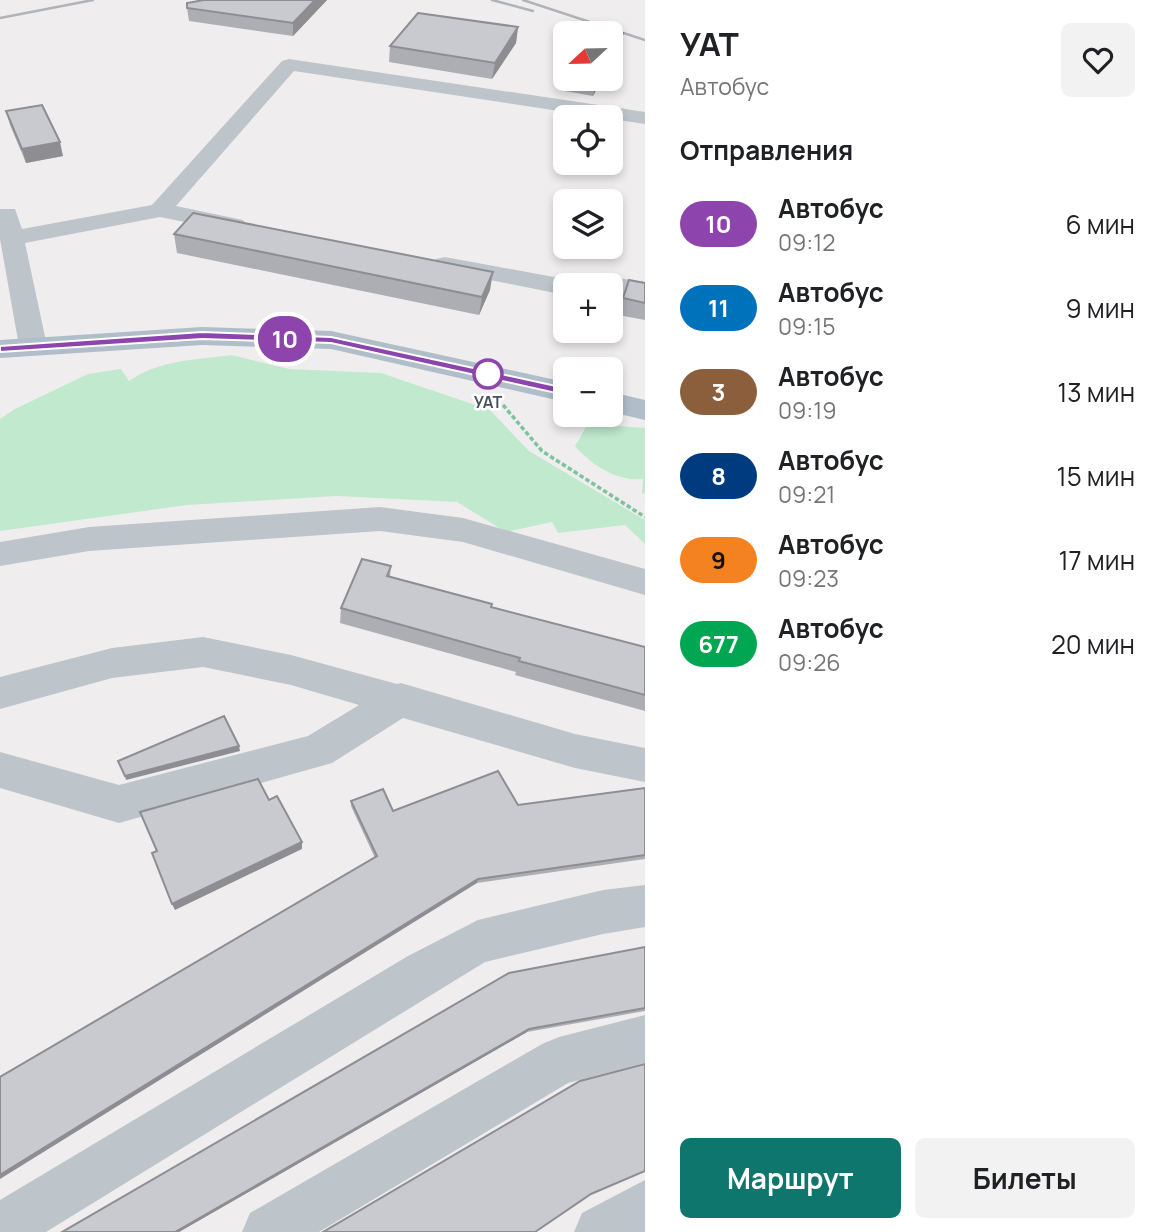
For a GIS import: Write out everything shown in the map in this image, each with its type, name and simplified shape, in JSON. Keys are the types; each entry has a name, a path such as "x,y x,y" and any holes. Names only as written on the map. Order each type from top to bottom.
{"main road":[{"path":"0,349 202,335 331,340 553,389"},
{"path":"623,405 645,410"}],"street":[{"path":"160,210 289,65 645,118"},
{"path":"33,346 9,226 160,210 254,228"},
{"path":"417,259 553,285"},
{"path":"623,287 645,290"},
{"path":"0,554 89,539 380,519 463,530 645,582"},
{"path":"0,693 112,663 203,652 291,670 401,699 575,751 645,765"},
{"path":"0,770 118,804 318,751 401,699"},
{"path":"0,1230 424,972 478,942 603,912 645,906"},
{"path":"269,1232 559,1061 645,1039"},
{"path":"601,1232 645,1206"}],"path":[{"path":"503,405 542,451 645,517"}],"green space":[{"path":"231,355 289,369 381,373 490,410 529,451 645,520 645,544 625,525 558,533 552,522 506,532 457,502 337,496 187,505 0,531 0,419 88,374 121,369 129,381 165,365"},
{"path":"586,427 645,428 645,493 642,494 643,479 624,478 606,471 589,460 575,446"}],"building":[{"path":"204,0 315,0 293,23 187,8 187,3"},
{"path":"418,13 518,27 495,63 390,46"},
{"path":"42,105 60,142 22,149 6,111"},
{"path":"193,213 493,272 482,297 174,234"},
{"path":"629,280 645,283 645,303 623,298"},
{"path":"362,559 391,566 387,576 492,604 491,607 645,647 645,695 341,608"},
{"path":"224,716 239,746 125,776 118,761"},
{"path":"498,771 518,805 645,788 645,855 478,879 0,1175 0,1077 377,856 351,801 383,789 393,811"},
{"path":"258,779 269,800 277,796 302,842 172,904 152,853 157,851 140,812"},
{"path":"645,947 645,1008 529,1029 175,1232 62,1232 509,973"},
{"path":"645,1064 645,1171 591,1194 535,1232 323,1232 580,1081"}],"railway":[{"path":"0,18 93,0"},
{"path":"492,0 533,11"},
{"path":"523,0 645,40"}],"bus line":[{"name":"10","path":"0,349 202,335 331,340 553,389"}],"place":[{"name":"УАТ","path":"488,374"}]}
